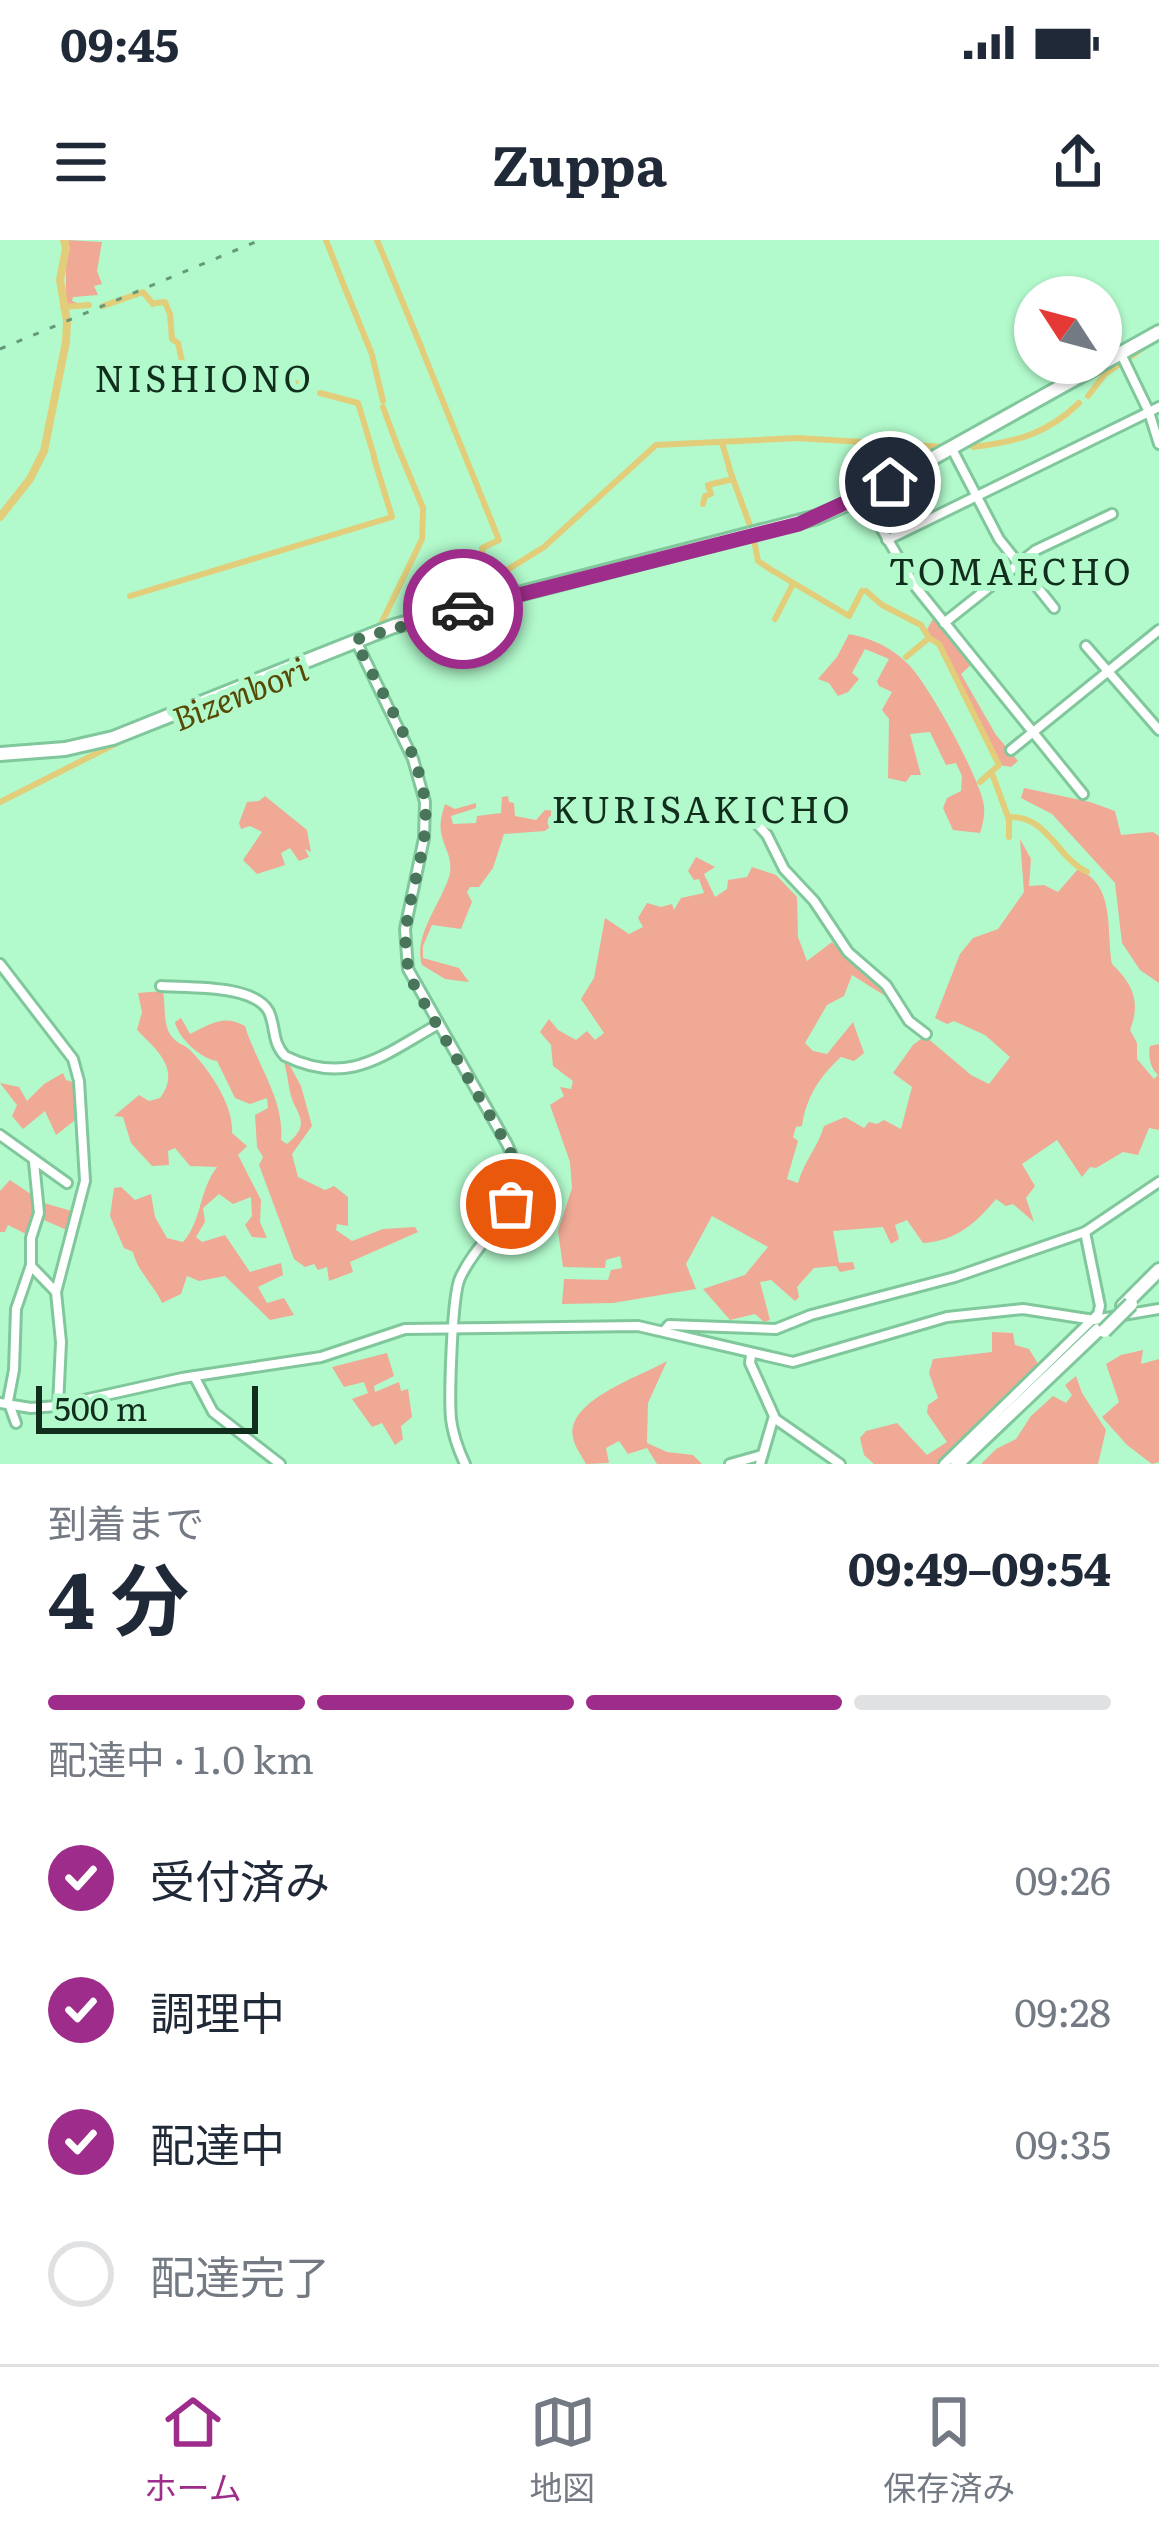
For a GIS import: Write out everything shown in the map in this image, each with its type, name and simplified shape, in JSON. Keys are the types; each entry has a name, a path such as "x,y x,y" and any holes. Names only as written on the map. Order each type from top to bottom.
{"highway":[{"path":"1122,352 1159,332"},
{"path":"0,754 65,749 113,738 394,626 776,530 863,497 1066,384"},
{"path":"961,1464 1159,1273"}],"street":[{"path":"1122,355 1154,410 1159,444"},
{"path":"887,540 1154,410"},
{"path":"951,448 1017,564 1054,608"},
{"path":"863,497 915,586 1083,794"},
{"path":"944,623 1055,539 1112,514"},
{"path":"1011,750 1159,630"},
{"path":"355,640 421,781 425,831 404,950 410,976 512,1154 515,1188 508,1210 461,1275 454,1298 451,1415 465,1464"},
{"path":"1086,646 1159,730"},
{"path":"751,817 848,952 890,989 905,1016 926,1034"},
{"path":"0,964 73,1059 80,1082 83,1192 56,1292 61,1342 58,1406"},
{"path":"161,986 221,989 256,999 269,1013 276,1044 284,1056 345,1070 366,1066 437,1025"},
{"path":"0,1135 67,1183"},
{"path":"16,1423 4,1404 14,1370 16,1309 31,1265 30,1244 40,1197 34,1162"},
{"path":"664,1331 670,1325 712,1324 776,1329 973,1272 1085,1232 1159,1182"},
{"path":"1085,1232 1100,1306 1098,1327"},
{"path":"31,1265 56,1292"},
{"path":"944,1464 1098,1327 1159,1309"},
{"path":"4,1404 58,1406 194,1376 321,1357 405,1328 621,1325 664,1331 781,1362 803,1361 911,1325 998,1310 1037,1310 1098,1327"},
{"path":"751,1355 750,1363 774,1418 839,1464"},
{"path":"194,1376 213,1412 280,1464"},
{"path":"730,1464 761,1459 774,1418"}],"shaded area":[{"path":"66,240 102,242 97,271 102,284 94,286 98,295 73,297 80,304 66,305"},
{"path":"934,617 973,663 961,674 996,735 1018,761 1011,767 1000,765 956,683 947,655 925,633"},
{"path":"849,634 894,652 927,689 981,793 980,833 953,830 943,808 947,798 961,791 962,776 956,763 946,765 930,732 910,734 921,775 911,775 906,782 888,778 889,719 882,710 892,692 877,681 889,659 865,649 852,673 859,679 838,696 829,683 818,679"},
{"path":"1024,788 1115,811 1121,835 1153,832 1159,836 1159,983 1140,970 1122,943 1115,883 1052,814 1021,798"},
{"path":"265,796 307,830 311,852 305,849 309,857 299,861 290,848 281,853 285,865 257,874 243,860 262,832 250,826 241,829 239,823 247,802"},
{"path":"508,796 515,816 536,820 545,810 558,811 574,826 553,824 545,831 504,834 493,868 479,887 467,892 472,902 461,929 432,925 423,946 423,958 459,968 469,982 445,979 422,965 420,954 424,932 450,870 441,828 445,804 455,809 476,803 476,808 451,816 453,824 476,823 477,816 501,813 502,797"},
{"path":"1020,839 1031,859 1029,886 1044,885 1058,892 1078,869 1098,886 1107,910 1112,964 1133,994 1130,1030 1137,1043 1137,1059 1154,1079 1158,1075 1149,1050 1159,1044 1159,1130 1149,1128 1138,1155 1123,1152 1090,1167 1082,1177 1057,1140 1022,1164 1035,1186 1026,1198 1034,1222 1013,1204 1006,1206 996,1199 964,1229 935,1242 923,1243 907,1220 895,1225 899,1239 891,1244 883,1227 833,1231 839,1263 853,1262 855,1269 814,1268 797,1287 795,1301 771,1280 760,1282 770,1320 764,1322 755,1314 730,1320 703,1289 745,1275 768,1247 712,1216 686,1264 696,1289 613,1303 562,1304 564,1279 608,1280 611,1270 622,1268 620,1256 606,1260 605,1268 563,1267 558,1231 572,1188 570,1162 550,1105 564,1096 560,1087 571,1089 573,1081 553,1066 551,1045 540,1032 549,1019 576,1040 587,1031 595,1040 604,1033 581,999 594,978 605,918 629,934 643,927 638,918 647,903 672,904 674,910 681,898 704,893 699,879 694,880 688,871 696,857 715,867 704,874 715,897 727,889 728,880 747,877 752,867 776,875 797,897 798,937 807,961 832,942 887,992 887,997 852,975 844,996 827,1005 805,1043 827,1054 853,1022 864,1053 854,1061 841,1057 811,1096 802,1126 796,1127 793,1137 798,1141 787,1179 798,1183 824,1126 845,1117 864,1128 869,1122 884,1120 901,1129 912,1087 893,1073 925,1036 989,1084 1010,1057 985,1035 935,1018 960,954 973,938 998,929 1024,892"},
{"path":"163,991 170,1033 212,1077 225,1099 232,1133 247,1146 238,1155 261,1200 260,1222 267,1238 252,1237 245,1225 252,1216 251,1197 233,1204 219,1194 203,1208 205,1222 196,1237 202,1242 225,1235 250,1272 281,1263 283,1275 258,1287 267,1303 284,1298 294,1315 270,1320 225,1276 199,1281 187,1276 181,1294 162,1303 133,1252 124,1248 110,1216 114,1188 121,1187 135,1200 151,1194 155,1217 167,1238 183,1242 217,1167 190,1166 175,1148 168,1151 169,1165 152,1166 131,1143 123,1117 114,1116 139,1095 149,1101 160,1098 166,1088 164,1061 137,1030 142,1012 138,993"},
{"path":"181,1018 190,1034 223,1021 245,1026 279,1111 281,1140 287,1144 301,1123 290,1092 284,1062 288,1062 301,1086 312,1126 292,1154 298,1177 325,1190 334,1186 348,1197 348,1226 337,1224 336,1230 352,1241 383,1229 415,1227 418,1232 350,1262 353,1272 329,1281 327,1267 305,1267 294,1259 259,1165 263,1157 257,1147 255,1115 268,1108 267,1098 250,1104 235,1098 217,1061 185,1041 175,1022"},
{"path":"63,1073 66,1080 76,1083 79,1117 56,1135 45,1111 23,1129 12,1116 17,1105 0,1083 19,1087 27,1101"},
{"path":"10,1180 44,1203 75,1212 69,1231 37,1217 30,1236 8,1225 0,1232 0,1191"},
{"path":"992,1332 1013,1333 1015,1345 1029,1349 1040,1367 940,1464 874,1464 864,1455 860,1438 866,1431 897,1423 927,1455 947,1442 927,1413 928,1405 938,1398 929,1373 933,1359 992,1352"},
{"path":"1143,1350 1141,1364 1159,1359 1159,1462 1152,1464 1102,1417 1119,1402 1106,1364"},
{"path":"387,1353 394,1376 374,1386 375,1392 399,1382 401,1391 408,1389 412,1417 401,1426 403,1439 395,1445 382,1423 372,1427 352,1399 368,1393 364,1382 344,1387 332,1367"},
{"path":"667,1361 648,1403 647,1443 667,1452 693,1455 702,1464 657,1464 647,1448 628,1454 619,1441 606,1448 609,1463 586,1464 573,1437 581,1412 608,1391"},
{"path":"1076,1376 1106,1430 1098,1464 981,1464 1016,1439 1031,1416 1053,1396 1066,1403 1072,1395 1065,1385"}],"waterway":[{"path":"0,517 30,479 44,451 66,342 60,280 64,240"},
{"path":"326,240 346,291"},
{"path":"377,240 422,349"},
{"path":"103,306 143,292 153,304"},
{"path":"347,293 371,352"},
{"path":"156,303 165,302 169,312"},
{"path":"63,307 89,305"},
{"path":"170,314 172,339 178,343 183,366"},
{"name":"Bizenbori","path":"1129,358 1144,347"},
{"path":"423,352 499,540 482,548 488,579"},
{"path":"372,355 383,401"},
{"path":"183,369 239,368"},
{"path":"241,369 303,385"},
{"name":"Bizenbori","path":"1088,396 1097,384"},
{"path":"320,393 358,403 374,456"},
{"name":"Bizenbori","path":"973,447 1030,435 1079,403"},
{"path":"383,407 398,448"},
{"name":"Bizenbori","path":"449,606 544,547 656,445 797,438 946,447"},
{"path":"722,443 729,466"},
{"path":"399,450 423,508"},
{"path":"130,596 392,517 374,458"},
{"path":"729,468 752,531"},
{"path":"703,504 711,494 708,485 733,479"},
{"path":"380,626 422,539 423,509"},
{"path":"754,540 758,561 773,571"},
{"path":"775,572 849,616 862,591"},
{"path":"775,619 793,584"},
{"path":"866,591 921,625 939,644 999,765 980,782"},
{"path":"906,657 929,638"},
{"name":"Bizenbori","path":"140,733 173,721"},
{"name":"Bizenbori","path":"0,802 123,740"},
{"path":"993,776 1009,820 1009,837"},
{"path":"1008,817 1033,823 1087,872"}],"railway":[{"path":"0,349 260,240"}],"way so far":[{"path":"463,609 355,640 416,767 424,796 424,838 405,929 406,963 416,989 510,1150 516,1177 511,1204"}],"district":[{"name":"NISHIONO","path":"204,376"},
{"name":"TOMAECHO","path":"1011,569"},
{"name":"KURISAKICHO","path":"702,807"}],"route":[{"path":"463,609 799,524 890,482"}]}
